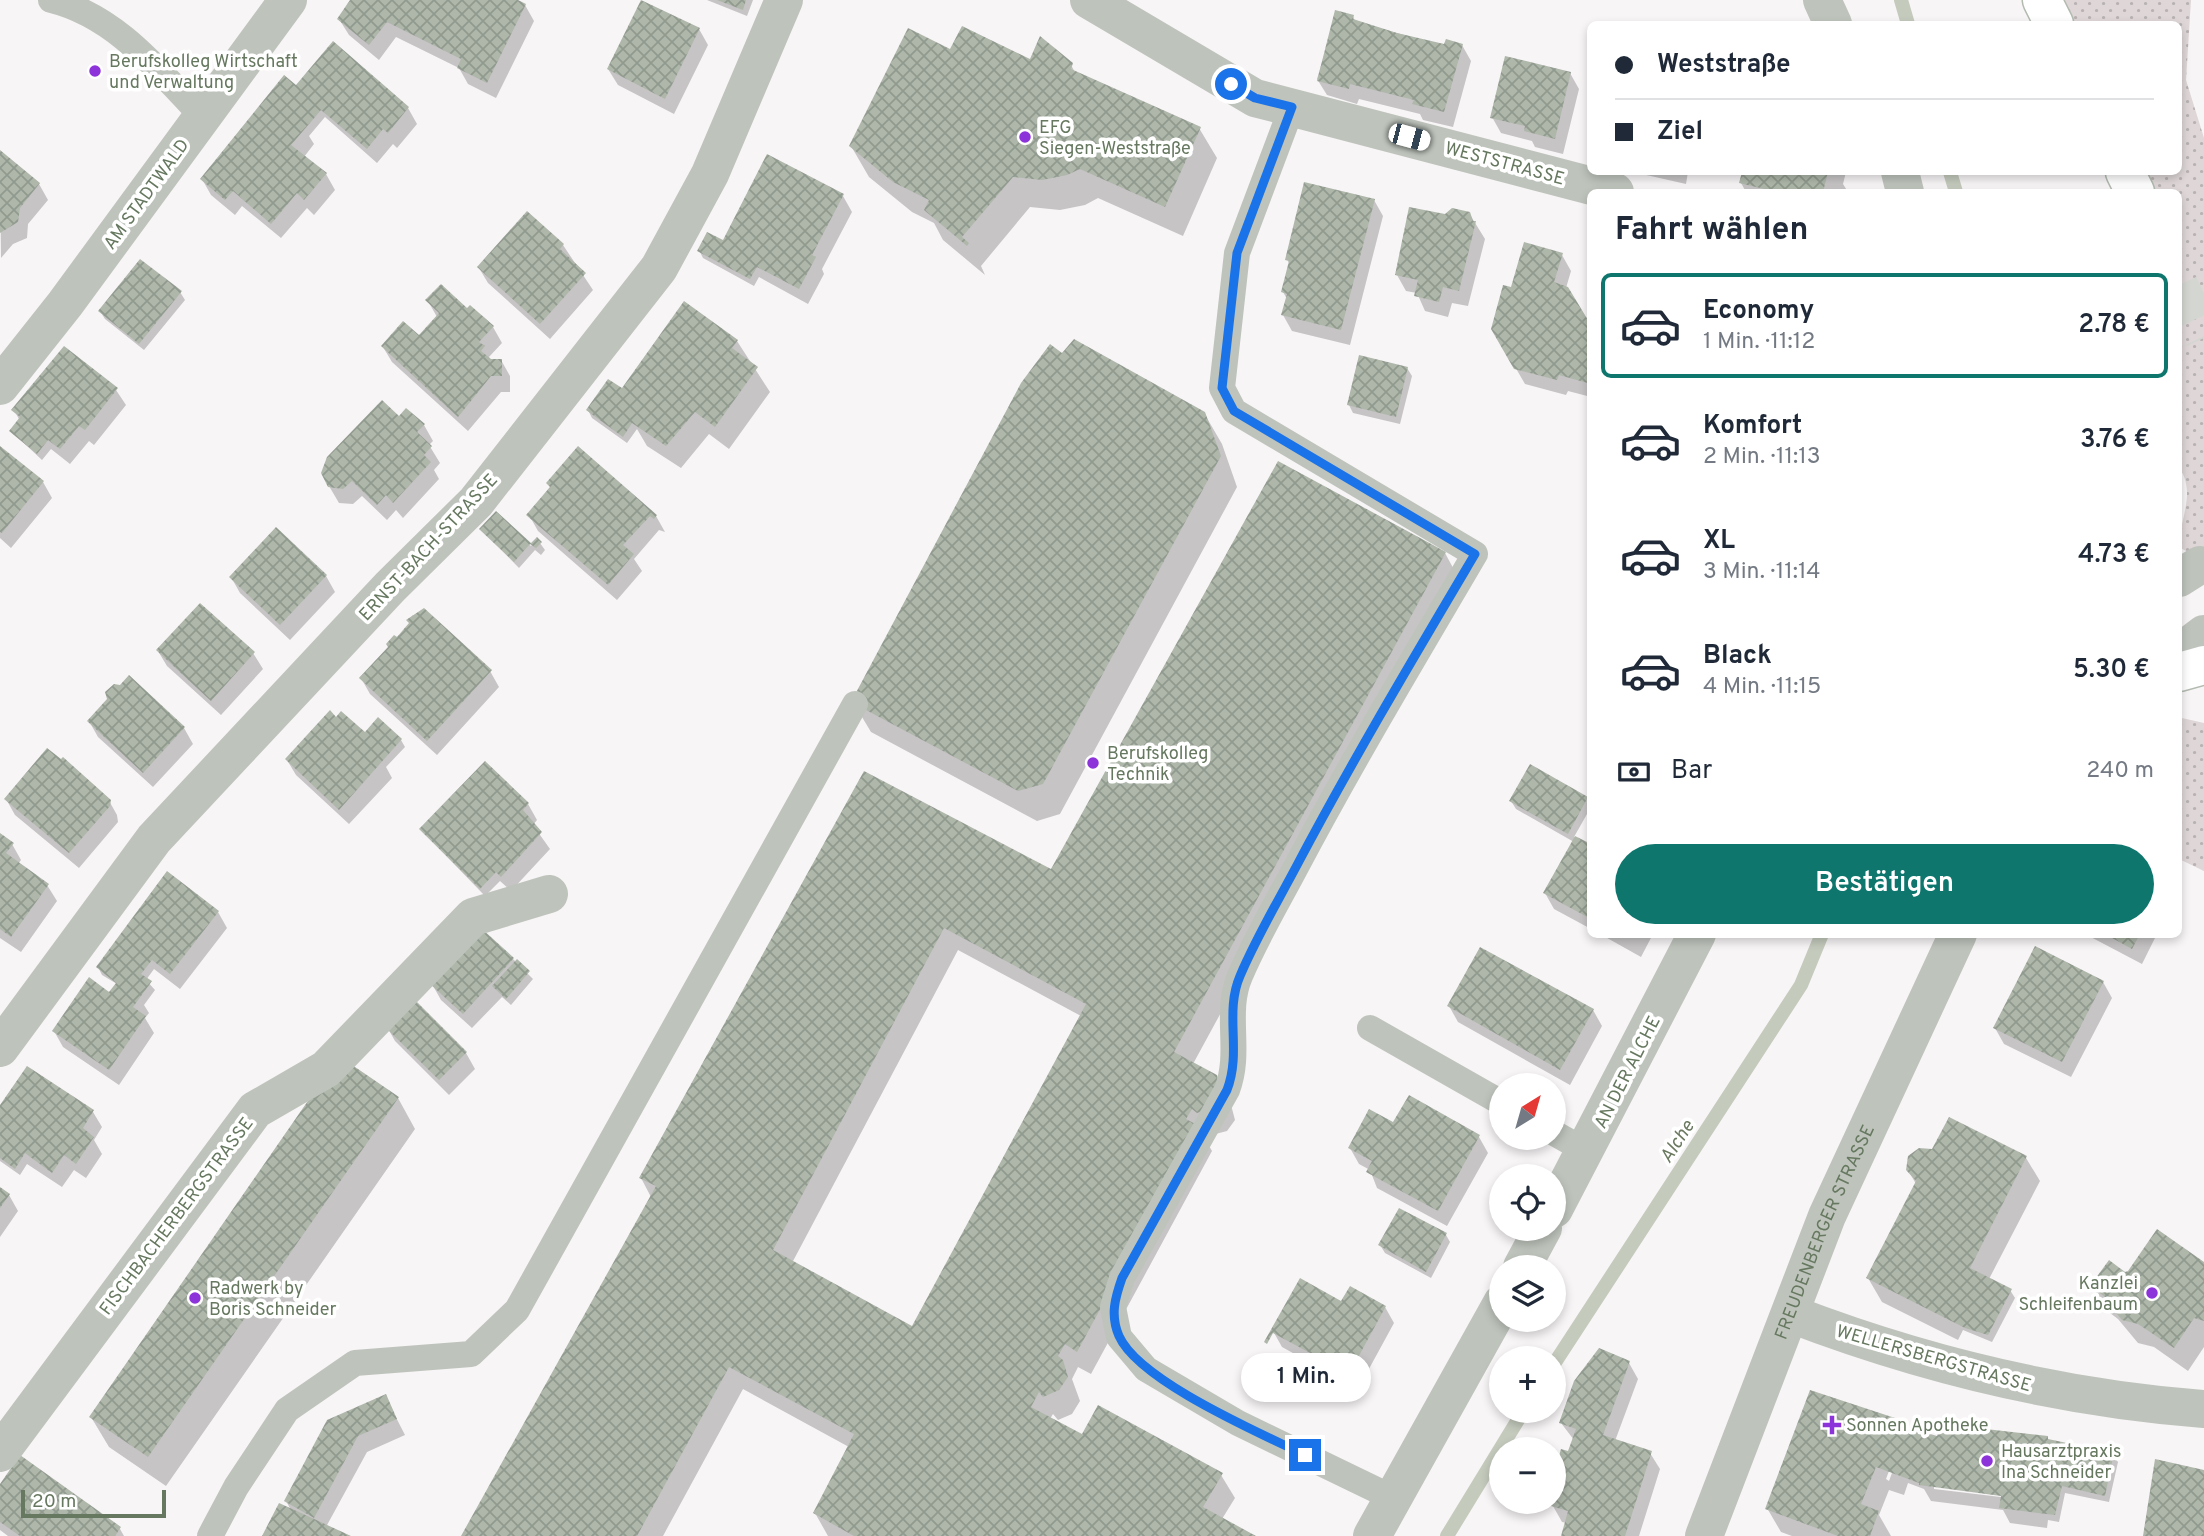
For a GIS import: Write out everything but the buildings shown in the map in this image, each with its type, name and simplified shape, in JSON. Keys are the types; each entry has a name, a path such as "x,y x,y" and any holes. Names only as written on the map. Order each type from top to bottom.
{"main road":[{"path":"2042,0 2052,21"},
{"path":"2182,671 2204,665"}],"street":[{"name":"AM STADTWALD","path":"0,386 288,0"},
{"name":"ERNST-BACH-STRASSE","path":"0,1048 154,839 390,587 476,502 659,268 710,174 785,0"},
{"name":"WESTSTRASSE","path":"1089,0 1255,98 1604,189"},
{"path":"1822,0 1832,21"},
{"path":"2182,651 2204,634"},
{"name":"FISCHBACHERBERGSTRASSE","path":"0,1453 256,1110 326,1069 473,917 549,894"},
{"name":"AN DER ALCHE","path":"1565,1164 1570,1142 1696,938"},
{"name":"FREUDENBERGER STRASSE","path":"1704,1536 1827,1216 1956,938"},
{"name":"WELLERSBERGSTRASSE","path":"1791,1314 1846,1335 2018,1384 2141,1404 2204,1409"},
{"path":"1372,1536 1489,1326"}],"lane":[{"path":"51,0 76,6 130,40 203,117"},
{"path":"1292,107 1237,253 1222,388 1234,411 1475,554 1330,802 1249,956 1235,994 1232,1012 1236,1051 1234,1072 1227,1090 1122,1278 1113,1307 1119,1337 1146,1369 1238,1423 1393,1499"},
{"path":"210,1536 236,1488 288,1410 355,1363 471,1354 517,1310 855,704"},
{"path":"1370,1028 1489,1096"}],"shaded area":[{"path":"2042,0 2191,0 2186,80 2204,138 2204,582 2191,554 2182,549 2187,487 2182,473 2182,189 2134,189 2126,175 2182,175 2182,21 2052,21"},
{"path":"2182,718 2204,723 2204,871 2182,860"}],"waterway":[{"name":"Alche","path":"1901,0 1907,21"},
{"name":"Alche","path":"1951,175 1955,189"},
{"name":"Alche","path":"1566,1346 1801,985 1820,938"},
{"name":"Alche","path":"1447,1536 1516,1423"}],"tunnel":[{"path":"2182,291 2204,338"}],"place":[{"name":"Berufskolleg Wirtschaft und Verwaltung","path":"95,71"},
{"name":"EFG Siegen-Weststraße","path":"1025,137"},
{"name":"Berufskolleg Technik","path":"1093,763"},
{"name":"Kanzlei Schleifenbaum","path":"2152,1293"},
{"name":"Radwerk by Boris Schneider","path":"195,1298"},
{"name":"Sonnen Apotheke","path":"1832,1425"},
{"name":"Hausarztpraxis Ina Schneider","path":"1987,1461"}],"route":[{"path":"1231,84 1255,98 1292,107 1237,253 1222,388 1234,411 1475,554 1330,802 1249,956 1238,979 1232,1012 1236,1051 1234,1072 1227,1090 1122,1278 1113,1307 1119,1337 1146,1369 1238,1423 1305,1455"}]}
